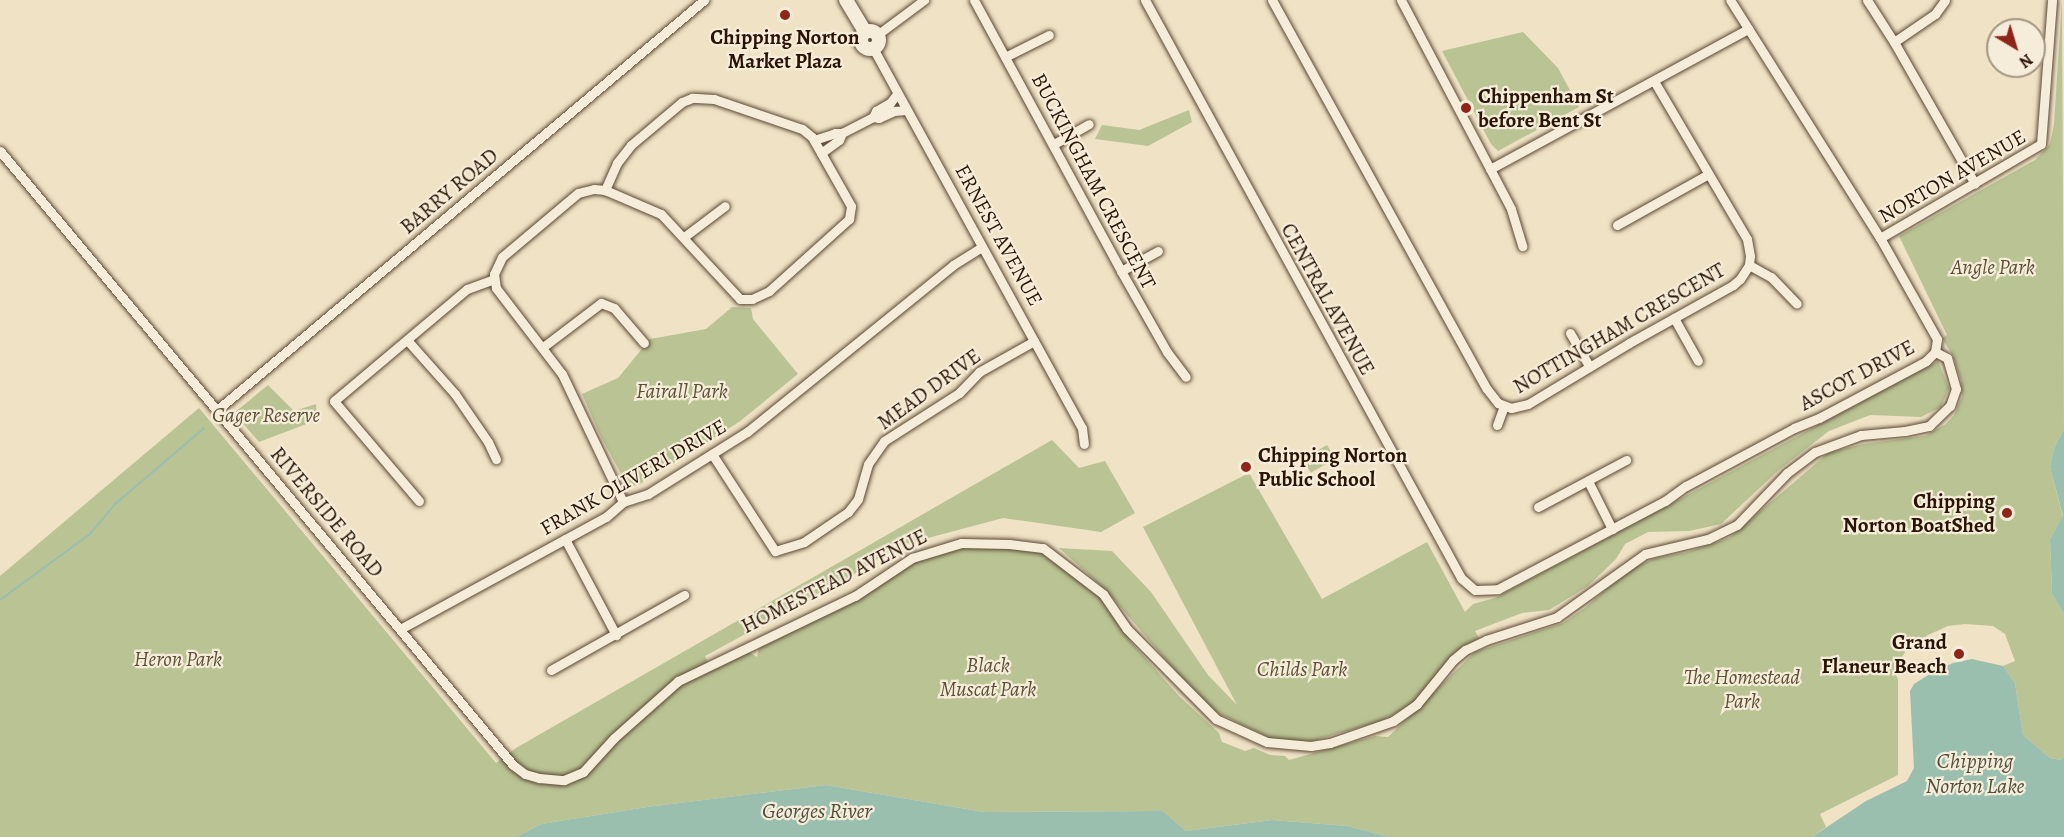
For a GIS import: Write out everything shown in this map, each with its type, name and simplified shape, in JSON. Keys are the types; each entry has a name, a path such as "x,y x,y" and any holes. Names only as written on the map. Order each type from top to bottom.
{"street":[{"name":"BARRY ROAD","path":"217,410 704,0"},
{"path":"846,0 871,33"},
{"path":"873,48 862,45 861,36 871,33 924,0"},
{"name":"BUCKINGHAM CRESCENT","path":"974,0 1121,271 1167,352 1185,377"},
{"name":"NOTTINGHAM CRESCENT","path":"1272,0 1486,389 1498,403 1511,408 1528,404 1733,285 1749,265 1747,239 1707,175 1654,81"},
{"path":"1401,0 1511,208 1522,246"},
{"name":"ASCOT DRIVE","path":"1498,589 1774,439 1819,418 1926,361 1935,352 1938,339 1880,238 1730,0"},
{"path":"1867,0 1894,42 1975,184"},
{"path":"1894,42 1935,14 1945,0"},
{"name":"NORTON AVENUE","path":"1880,238 2041,144 2052,0"},
{"name":"CENTRAL AVENUE","path":"1149,1 1461,578 1475,590 1498,589"},
{"path":"1490,169 1748,29"},
{"path":"1005,57 1049,35"},
{"name":"ERNEST AVENUE","path":"873,48 1082,428 1084,444"},
{"path":"814,140 842,133 873,117 876,111 890,103 897,94"},
{"path":"605,190 617,163 631,145 682,102 692,98 714,99 802,129 814,140 851,206 849,219 769,291 752,299 740,299 661,214 605,190 594,189 578,194 502,257 495,267 494,279 501,297 543,347 562,374 624,502"},
{"path":"873,117 879,118 894,111 906,110"},
{"path":"1054,144 1089,124"},
{"path":"821,153 839,140 842,133"},
{"name":"RIVERSIDE ROAD","path":"0,151 402,628 513,765 539,778"},
{"path":"1617,225 1707,175"},
{"path":"684,237 725,206"},
{"name":"FRANK OLIVERI DRIVE","path":"402,628 606,517 624,502 648,494 747,432 953,265 982,247"},
{"path":"1121,271 1158,251"},
{"path":"1749,265 1771,277 1797,304"},
{"path":"419,501 334,401 467,289 494,279"},
{"path":"543,347 601,303 614,309 644,344"},
{"path":"1674,318 1698,361"},
{"path":"1570,333 1590,367"},
{"path":"407,340 455,394 488,442 496,459"},
{"name":"MEAD DRIVE","path":"712,454 759,530 775,551 804,542 848,512 858,499 868,464 884,441 959,393 979,372 1034,341"},
{"name":"HOMESTEAD AVENUE","path":"539,778 564,780 583,772 678,681 742,648 855,596 912,558 962,543 1010,544 1043,548 1060,559 1103,594 1127,628 1216,719 1266,742 1311,746 1341,740 1380,727 1406,713 1428,692 1453,660 1465,650 1485,640 1557,617 1645,554 1708,539 1737,525 1787,473 1815,452 1861,435 1905,431 1929,426 1950,406 1956,389 1947,358 1935,352"},
{"name":"NOTTINGHAM CRESCENT","path":"1497,425 1504,406"},
{"path":"1538,507 1626,460"},
{"path":"1588,481 1612,529"},
{"path":"565,539 616,635"},
{"path":"551,670 684,595"}],"green space":[{"path":"2062,0 2064,429 2054,448 2050,467 2063,517 2050,539 2052,594 2064,614 2064,756 2061,760 2050,758 2023,735 2015,683 2003,666 2015,661 2005,634 1993,626 1965,624 1948,626 1928,635 1908,648 1894,668 1898,680 1898,775 1820,814 1826,827 1812,837 1389,837 1348,826 1272,820 1186,831 1163,811 984,812 826,785 647,807 541,824 516,837 0,837 0,576 199,408 496,763 516,748 1052,440 1079,468 1105,461 1135,513 1101,532 1003,518 898,546 843,581 705,656 709,664 742,648 757,657 761,640 807,620 912,558 946,546 1043,548 1103,594 1131,642 1179,696 1219,733 1222,742 1245,751 1254,748 1270,755 1285,756 1289,760 1375,736 1388,737 1475,652 1563,623 1585,608 1629,569 1656,558 1688,552 1729,538 1828,453 1863,444 1925,436 1946,424 1954,415 1962,397 1961,380 1953,356 1942,338 1947,335 1899,236 2035,160 2050,144 2054,124"},
{"path":"1523,32 1558,68 1579,107 1498,151 1491,144 1442,51"},
{"path":"1189,110 1192,122 1148,146 1095,139 1102,125 1139,130"},
{"name":"Fairall Park","path":"732,307 751,308 753,319 798,374 739,422 637,486 626,483 600,435 582,394 618,378 650,339 706,329"},
{"name":"Childs Park","path":"1938,361 1949,388 1941,407 1921,417 1870,415 1829,431 1780,469 1721,524 1689,531 1648,532 1625,544 1616,559 1588,586 1549,610 1522,613 1475,631 1479,638 1453,655 1418,698 1404,709 1381,721 1309,742 1272,739 1214,711 1183,680 1106,590 1059,548 1112,551 1151,592 1208,675 1237,705 1143,527 1249,473 1322,599 1427,542 1465,612 1473,604 1495,598"},
{"name":"Gager Reserve","path":"268,385 294,411 316,404 317,420 259,442 234,413"},
{"path":"1327,445 1335,459 1311,473 1303,459"}],"water":[{"path":"2064,429 2064,614 2052,594 2050,539 2063,516 2050,467 2054,448"},
{"name":"Chipping Norton Lake","path":"1972,659 2003,666 2015,683 2023,735 2050,758 2061,760 2064,756 2064,837 1812,837 1866,801 1907,781 1914,768 1910,691 1914,684 1933,672 1953,663"},
{"name":"Georges River","path":"826,785 984,812 1163,811 1186,831 1272,820 1348,826 1389,837 516,837 541,824 647,807"}],"waterway":[{"path":"0,600 90,534 114,505 204,428"}],"place":[{"name":"Chipping Norton Market Plaza","path":"785,15"},
{"name":"Chippenham St before Bent St","path":"1466,108"},
{"name":"Chipping Norton Public School","path":"1246,467"},
{"name":"Chipping Norton BoatShed","path":"2007,513"},
{"name":"Grand Flaneur Beach","path":"1959,654"}],"park label":[{"name":"Angle Park","path":"1993,267"},
{"name":"Heron Park","path":"178,659"},
{"name":"Black Muscat Park","path":"988,677"},
{"name":"The Homestead Park","path":"1742,689"}]}
